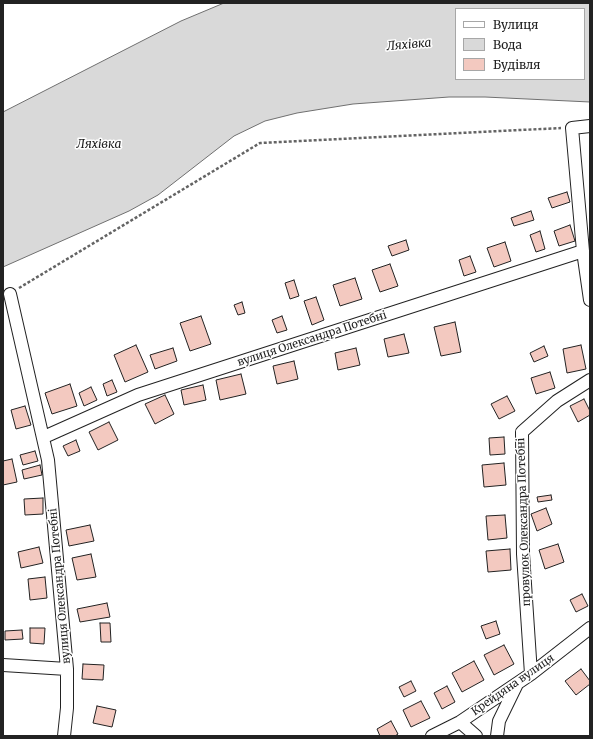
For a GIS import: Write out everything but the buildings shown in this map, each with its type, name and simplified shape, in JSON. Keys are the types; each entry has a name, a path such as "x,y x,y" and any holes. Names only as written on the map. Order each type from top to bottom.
{"street":[{"path":"590,126 572,128 590,300"},
{"name":"вулиця Олександра Потебні","path":"44,437 138,395 584,251"},
{"name":"вулиця Олександра Потебні","path":"10,294 44,437 48,460 67,669 67,708 64,736"},
{"name":"провулок Олександра Потебні","path":"531,674 523,554 522,432 557,401 590,380"},
{"name":"Крейдяна вулиця","path":"432,736 460,722 517,684 590,628"},
{"path":"3,665 67,669"},
{"path":"497,736 499,721 517,684"},
{"path":"460,722 476,736"}],"path":[{"path":"10,294 260,143 572,128"}],"water":[{"name":"Ляхівка","path":"224,3 590,3 590,102 485,97 449,97 353,104 297,113 265,121 234,136 158,195 129,211 3,267 3,112 181,21"}]}
